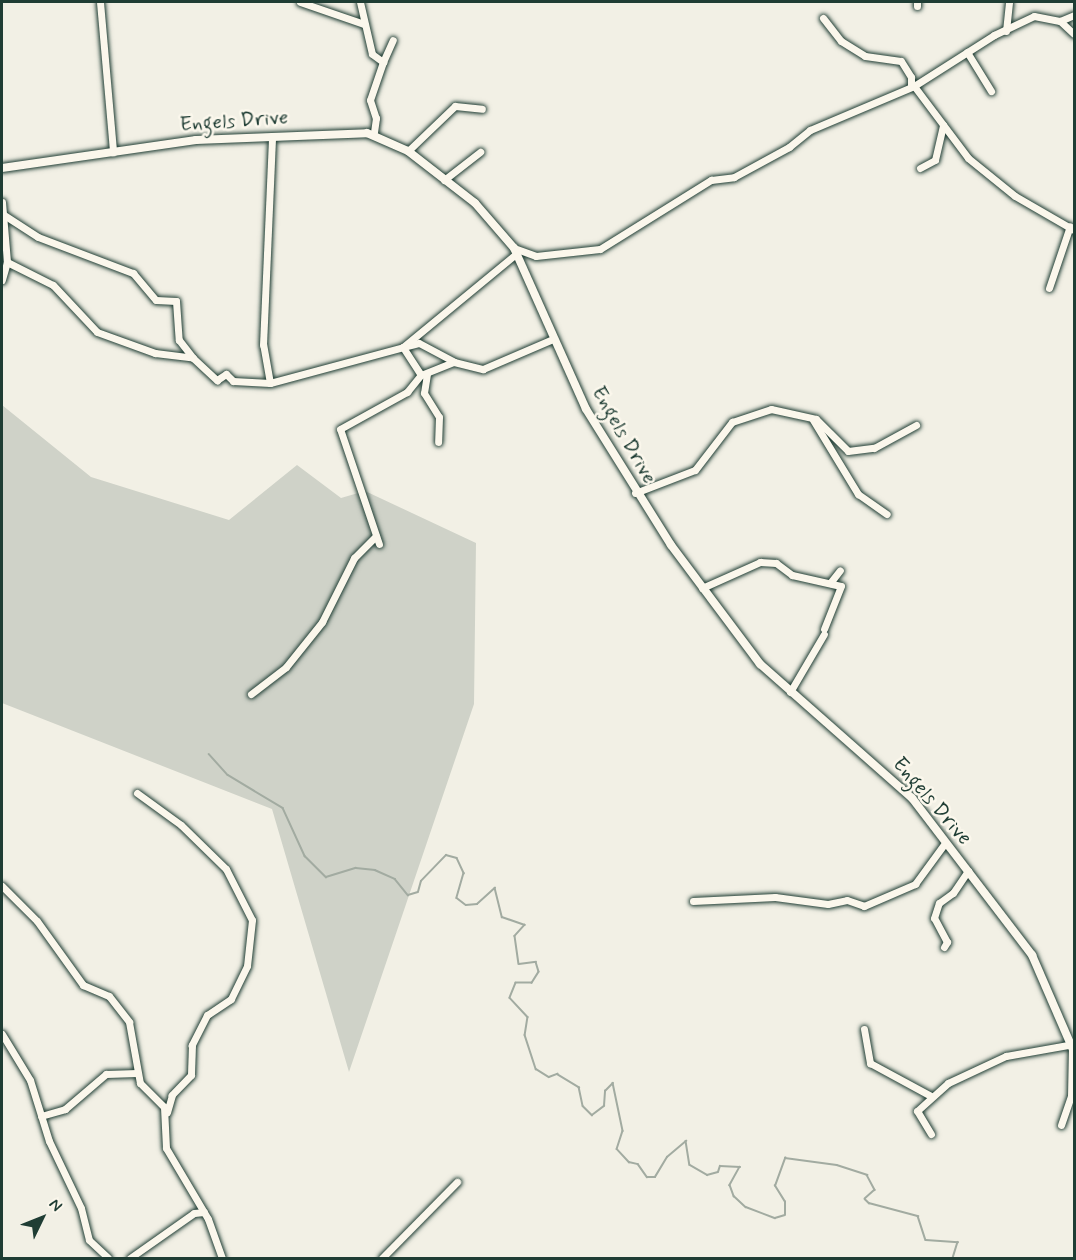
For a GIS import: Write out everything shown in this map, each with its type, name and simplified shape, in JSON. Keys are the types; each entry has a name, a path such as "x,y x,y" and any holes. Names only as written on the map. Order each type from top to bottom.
{"street":[{"path":"100,2 113,152"},
{"path":"300,2 364,24"},
{"path":"360,2 372,54 383,62"},
{"path":"1006,31 1009,2"},
{"path":"1060,21 1074,15"},
{"path":"403,347 515,251 536,256 600,249 711,180 735,177 789,147 810,130 912,86 967,52 1034,16 1060,21 1074,34"},
{"path":"823,18 841,41 865,56 901,61 911,77 912,86 968,158 1015,196 1072,228 1048,288"},
{"path":"374,133 376,118 370,100 393,40"},
{"path":"967,52 991,90"},
{"path":"408,151 455,106 482,109"},
{"path":"920,168 935,160 943,125"},
{"name":"Engels Drive","path":"2,168 113,152 272,136 374,133 408,151 476,203 515,251 586,409 635,493 702,588 760,664 790,692 890,775 968,871 1032,955 1050,987 1072,1048"},
{"path":"270,383 263,345 272,136"},
{"path":"444,180 480,152"},
{"path":"2,202 7,261 2,280"},
{"path":"4,215 38,237 133,273 156,300 176,301 179,340 193,358 217,380 226,374 233,381 270,383 419,343 454,362 483,369 554,339"},
{"path":"7,261 53,285 97,332 155,353 193,358"},
{"path":"403,347 424,374 424,393 438,417 438,442"},
{"path":"379,544 340,429 407,392 424,374 454,362"},
{"path":"635,493 695,470 732,422 771,410 812,418 848,451 874,448 916,425"},
{"path":"812,418 858,494 887,514"},
{"path":"251,694 286,667 322,622 354,558 376,536"},
{"path":"702,588 760,562 776,562 792,575 841,586 824,631 790,692"},
{"path":"830,584 840,570"},
{"path":"137,793 181,825 226,869 252,920 247,966 231,999 207,1015 192,1045 191,1075 172,1095 165,1117"},
{"path":"693,901 775,897 828,904 847,900 864,906 915,884 945,843"},
{"path":"944,947 947,942 934,918 939,903 953,893 968,871"},
{"path":"2,886 37,921 83,985 109,996 129,1022 140,1083 165,1107 166,1148 204,1212 222,1258"},
{"path":"864,1029 870,1063 930,1096"},
{"path":"2,1034 30,1080 41,1116 81,1208 89,1240 108,1258"},
{"path":"931,1134 917,1111 930,1096 1006,1056 1072,1048 1071,1096 1061,1125"},
{"path":"41,1116 65,1109 106,1074 137,1073"},
{"path":"382,1258 457,1182"},
{"path":"130,1258 194,1213 204,1212"}],"shaded area":[{"path":"2,405 91,477 229,520 297,465 341,498 365,491 476,543 474,704 349,1072 272,809 2,703"}],"waterway":[{"path":"209,754 228,775 283,808 305,856 326,877 356,868 375,870 395,879 408,895 418,892 421,881 446,855 457,858 464,873 457,898 466,905 477,904 495,888 502,917 525,925 515,936 519,964 536,962 539,972 532,983 516,983 510,998 528,1017 525,1035 536,1069 549,1077 557,1074 579,1087 583,1106 592,1115 604,1106 605,1091 613,1083 623,1131 617,1149 629,1162 638,1164 647,1177 655,1177 667,1157 686,1141 690,1165 707,1175 718,1172 720,1166 740,1167 730,1185 734,1196 746,1207 775,1218 785,1215 785,1202 775,1186 785,1158 837,1165 867,1175 875,1190 865,1199 869,1203 918,1216 926,1240 958,1242 953,1258"}]}
